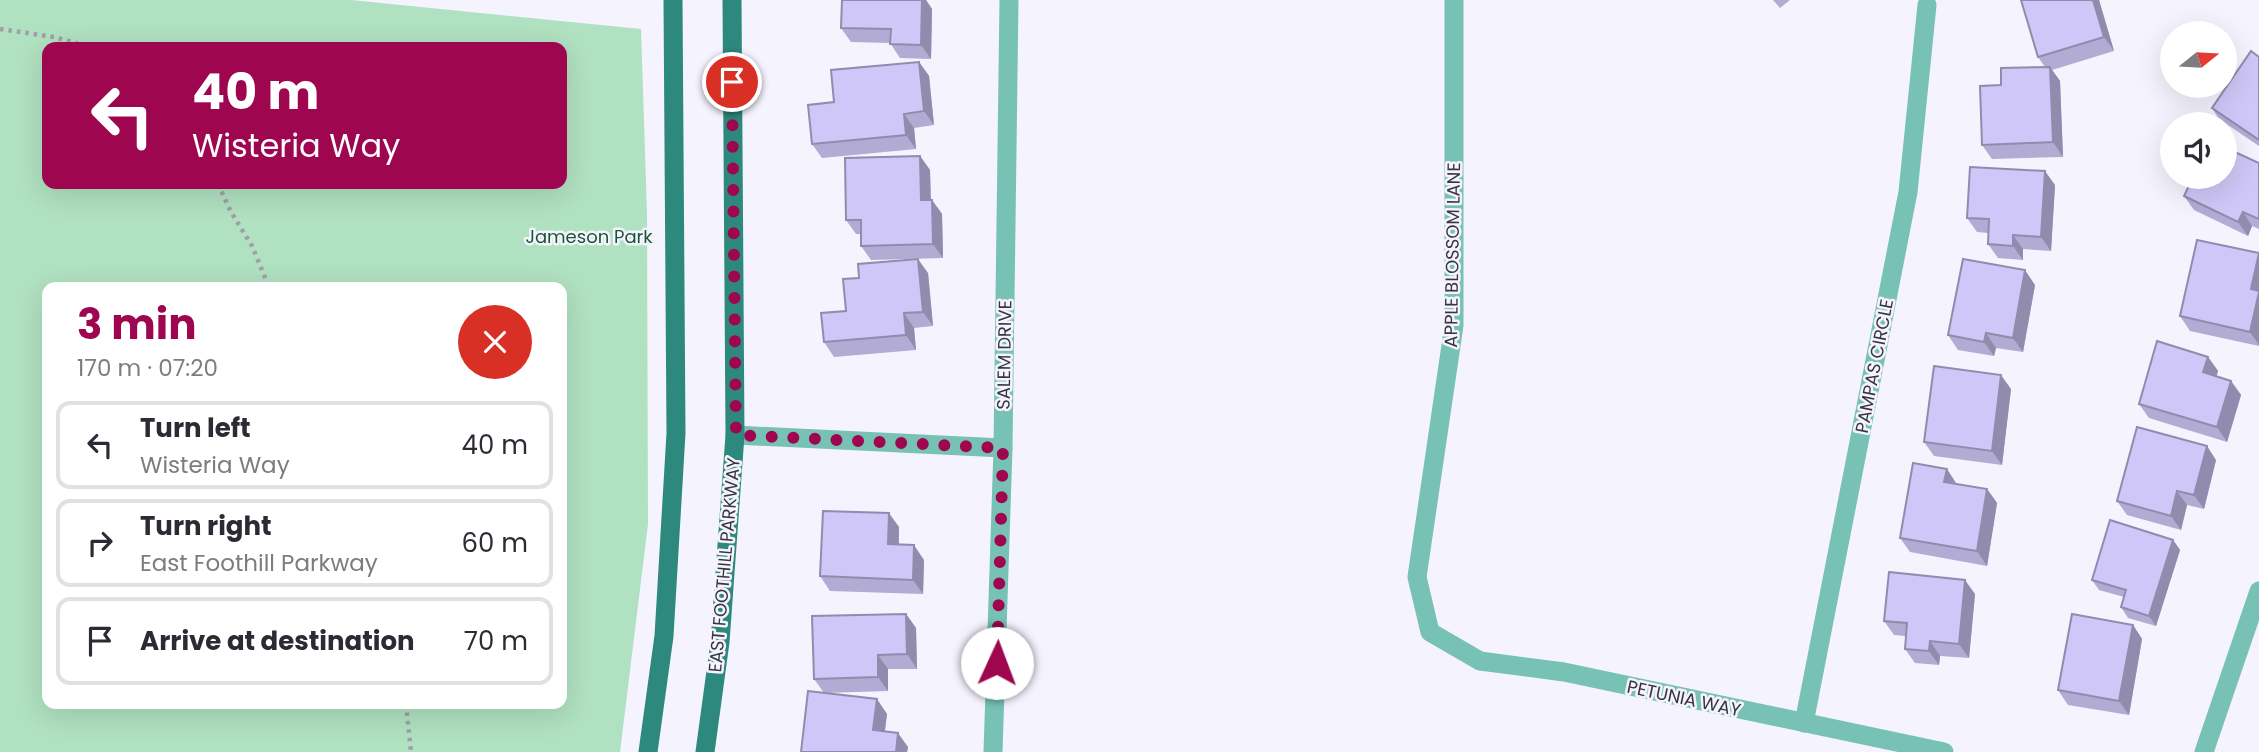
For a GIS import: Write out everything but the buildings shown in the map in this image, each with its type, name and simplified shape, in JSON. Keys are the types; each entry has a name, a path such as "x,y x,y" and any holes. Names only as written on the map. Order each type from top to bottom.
{"main road":[{"path":"648,752 664,636 676,433 673,0"},
{"name":"EAST FOOTHILL PARKWAY","path":"705,752 720,642 736,435 732,0"}],"street":[{"name":"SALEM DRIVE","path":"993,752 1003,448 1009,0"},
{"name":"APPLE BLOSSOM LANE","path":"1430,632 1417,577 1454,325 1454,0"},
{"name":"PAMPAS CIRCLE","path":"1804,723 1908,192 1927,5"},
{"path":"736,435 1003,448"},
{"path":"2204,752 2259,591"},
{"name":"PETUNIA WAY","path":"1430,632 1480,661 1564,672 1944,752"}],"path":[{"path":"0,29 72,42"},
{"path":"220,189 252,246 266,282"},
{"path":"406,709 411,752"}],"green space":[{"name":"Jameson Park","path":"0,0 351,0 641,29 647,213 648,524 620,752 0,752"}],"route":[{"path":"732,82 736,435 1003,448 997,663"}]}
